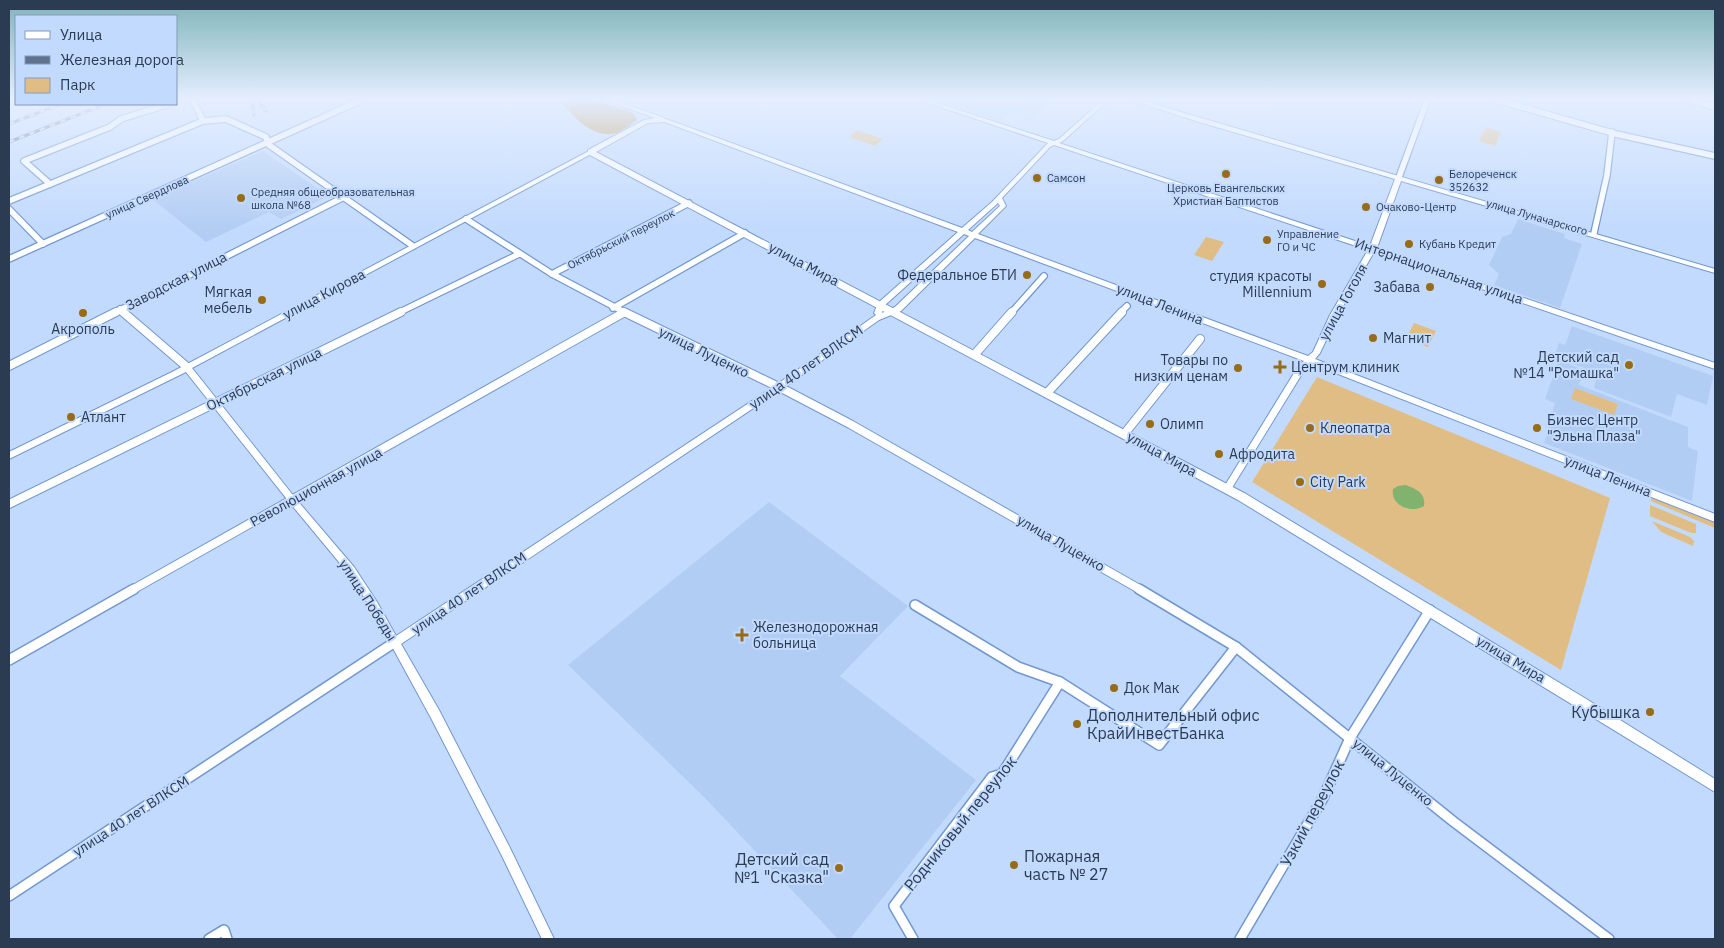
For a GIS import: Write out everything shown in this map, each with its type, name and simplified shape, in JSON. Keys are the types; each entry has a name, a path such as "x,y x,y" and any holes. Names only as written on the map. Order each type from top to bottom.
{"main road":[{"name":"улица Кирова","path":"591,152 608,142"},
{"name":"улица Мира","path":"591,152 1227,489 1579,700 1715,786"}],"street":[{"path":"50,184 24,161 71,142"},
{"path":"9,201 151,142"},
{"name":"улица Свердлова","path":"9,259 267,142"},
{"path":"268,142 269,145 413,246"},
{"name":"улица Ленина","path":"724,142 1308,360 1715,518"},
{"name":"улица Луначарского","path":"1273,142 1594,233 1715,271"},
{"name":"улица Гоголя","path":"1227,489 1308,360 1316,353 1334,315 1373,248 1412,142"},
{"path":"1594,233 1607,175 1611,142"},
{"path":"1656,142 1715,156"},
{"name":"улица 40 лет ВЛКСМ","path":"876,318 881,304 999,198 1048,146 1056,143"},
{"name":"Интернациональная улица","path":"1056,143 1373,248 1715,366"},
{"name":"улица Кирова","path":"9,456 103,411 591,152"},
{"name":"Заводская улица","path":"9,366 344,197"},
{"name":"улица 40 лет ВЛКСМ","path":"9,896 779,387 876,318 894,311 1003,206 999,198"},
{"name":"Октябрьский переулок","path":"552,274 690,203"},
{"path":"9,209 43,244"},
{"name":"улица Луценко","path":"466,219 552,274 613,308 779,387 850,424 1207,628 1236,647 1454,822 1609,939"},
{"path":"613,308 745,233"},
{"name":"Октябрьская улица","path":"9,504 519,254"},
{"path":"975,354 1044,276"},
{"path":"1047,393 1127,306"},
{"name":"улица Победы","path":"120,309 187,367 293,501 351,570 395,642 440,722 548,939"},
{"name":"Революционная улица","path":"9,660 623,313"},
{"path":"1125,434 1200,339"},
{"path":"915,605 1018,667 1060,682 1159,745 1236,647"},
{"name":"Узкий переулок","path":"1240,939 1323,798 1350,738 1430,610"},
{"name":"Родниковый переулок","path":"912,939 894,906 992,777 1002,774 1060,682"},
{"path":"209,939 224,930 227,939"}],"shaded area":[{"name":"Средняя общеобразовательная школа №68","path":"263,151 329,196 281,219 269,212 206,242 152,199"},
{"path":"1518,219 1565,234 1564,238 1582,244 1560,308 1494,285 1499,274 1489,265 1502,237 1511,234"},
{"name":"Детский сад №14 \"Ромашка\"","path":"1572,326 1713,376 1707,405 1677,394 1671,417 1594,388 1598,373 1554,357 1559,343 1565,345"},
{"path":"1559,360 1584,370 1579,385 1688,427 1688,447 1698,451 1692,501 1544,443 1555,403 1545,399"},
{"path":"1406,485 1417,490 1422,495 1424,506 1408,509 1398,504 1393,495 1393,489"},
{"path":"769,502 908,606 840,676 976,780 850,939 838,939 704,797 568,665"}],"green space":[{"path":"864,142 879,142 875,146"},
{"path":"1483,142 1497,142 1495,146"},
{"path":"1206,237 1224,242 1212,261 1194,255"},
{"path":"1414,323 1436,331 1428,347 1406,339"},
{"path":"1317,377 1610,498 1561,670 1252,482"},
{"path":"1575,388 1618,404 1614,415 1571,399"},
{"path":"1657,498 1715,522 1715,528 1651,501 1651,499"},
{"path":"1650,505 1696,524 1696,533 1691,533 1650,516"},
{"path":"1652,521 1690,537 1694,541 1693,546 1661,532"}],"place":[{"name":"Церковь Евангельских Христиан Баптистов","path":"1226,174"},
{"name":"Самсон","path":"1037,178"},
{"name":"Белореченск 352632","path":"1439,180"},
{"name":"Средняя общеобразовательная школа №68","path":"241,198"},
{"name":"Очаково-Центр","path":"1366,207"},
{"name":"Управление ГО и ЧС","path":"1267,240"},
{"name":"Кубань Кредит","path":"1409,244"},
{"name":"Федеральное БТИ","path":"1027,275"},
{"name":"студия красоты Millennium","path":"1322,284"},
{"name":"Забава","path":"1430,287"},
{"name":"Мягкая мебель","path":"262,300"},
{"name":"Акрополь","path":"83,313"},
{"name":"Магнит","path":"1373,338"},
{"name":"Детский сад №14 \"Ромашка\"","path":"1629,365"},
{"name":"Центрум клиник","path":"1280,367"},
{"name":"Товары по низким ценам","path":"1238,368"},
{"name":"Атлант","path":"71,417"},
{"name":"Олимп","path":"1150,424"},
{"name":"Клеопатра","path":"1310,428"},
{"name":"Бизнес Центр \"Эльна Плаза\"","path":"1537,428"},
{"name":"Афродита","path":"1219,454"},
{"name":"City Park","path":"1300,482"},
{"name":"Железнодорожная больница","path":"742,635"},
{"name":"Док Мак","path":"1114,688"},
{"name":"Кубышка","path":"1650,712"},
{"name":"Дополнительный офис КрайИнвестБанка","path":"1077,724"},
{"name":"Пожарная часть № 27","path":"1014,865"},
{"name":"Детский сад №1 \"Сказка\"","path":"839,868"}]}
